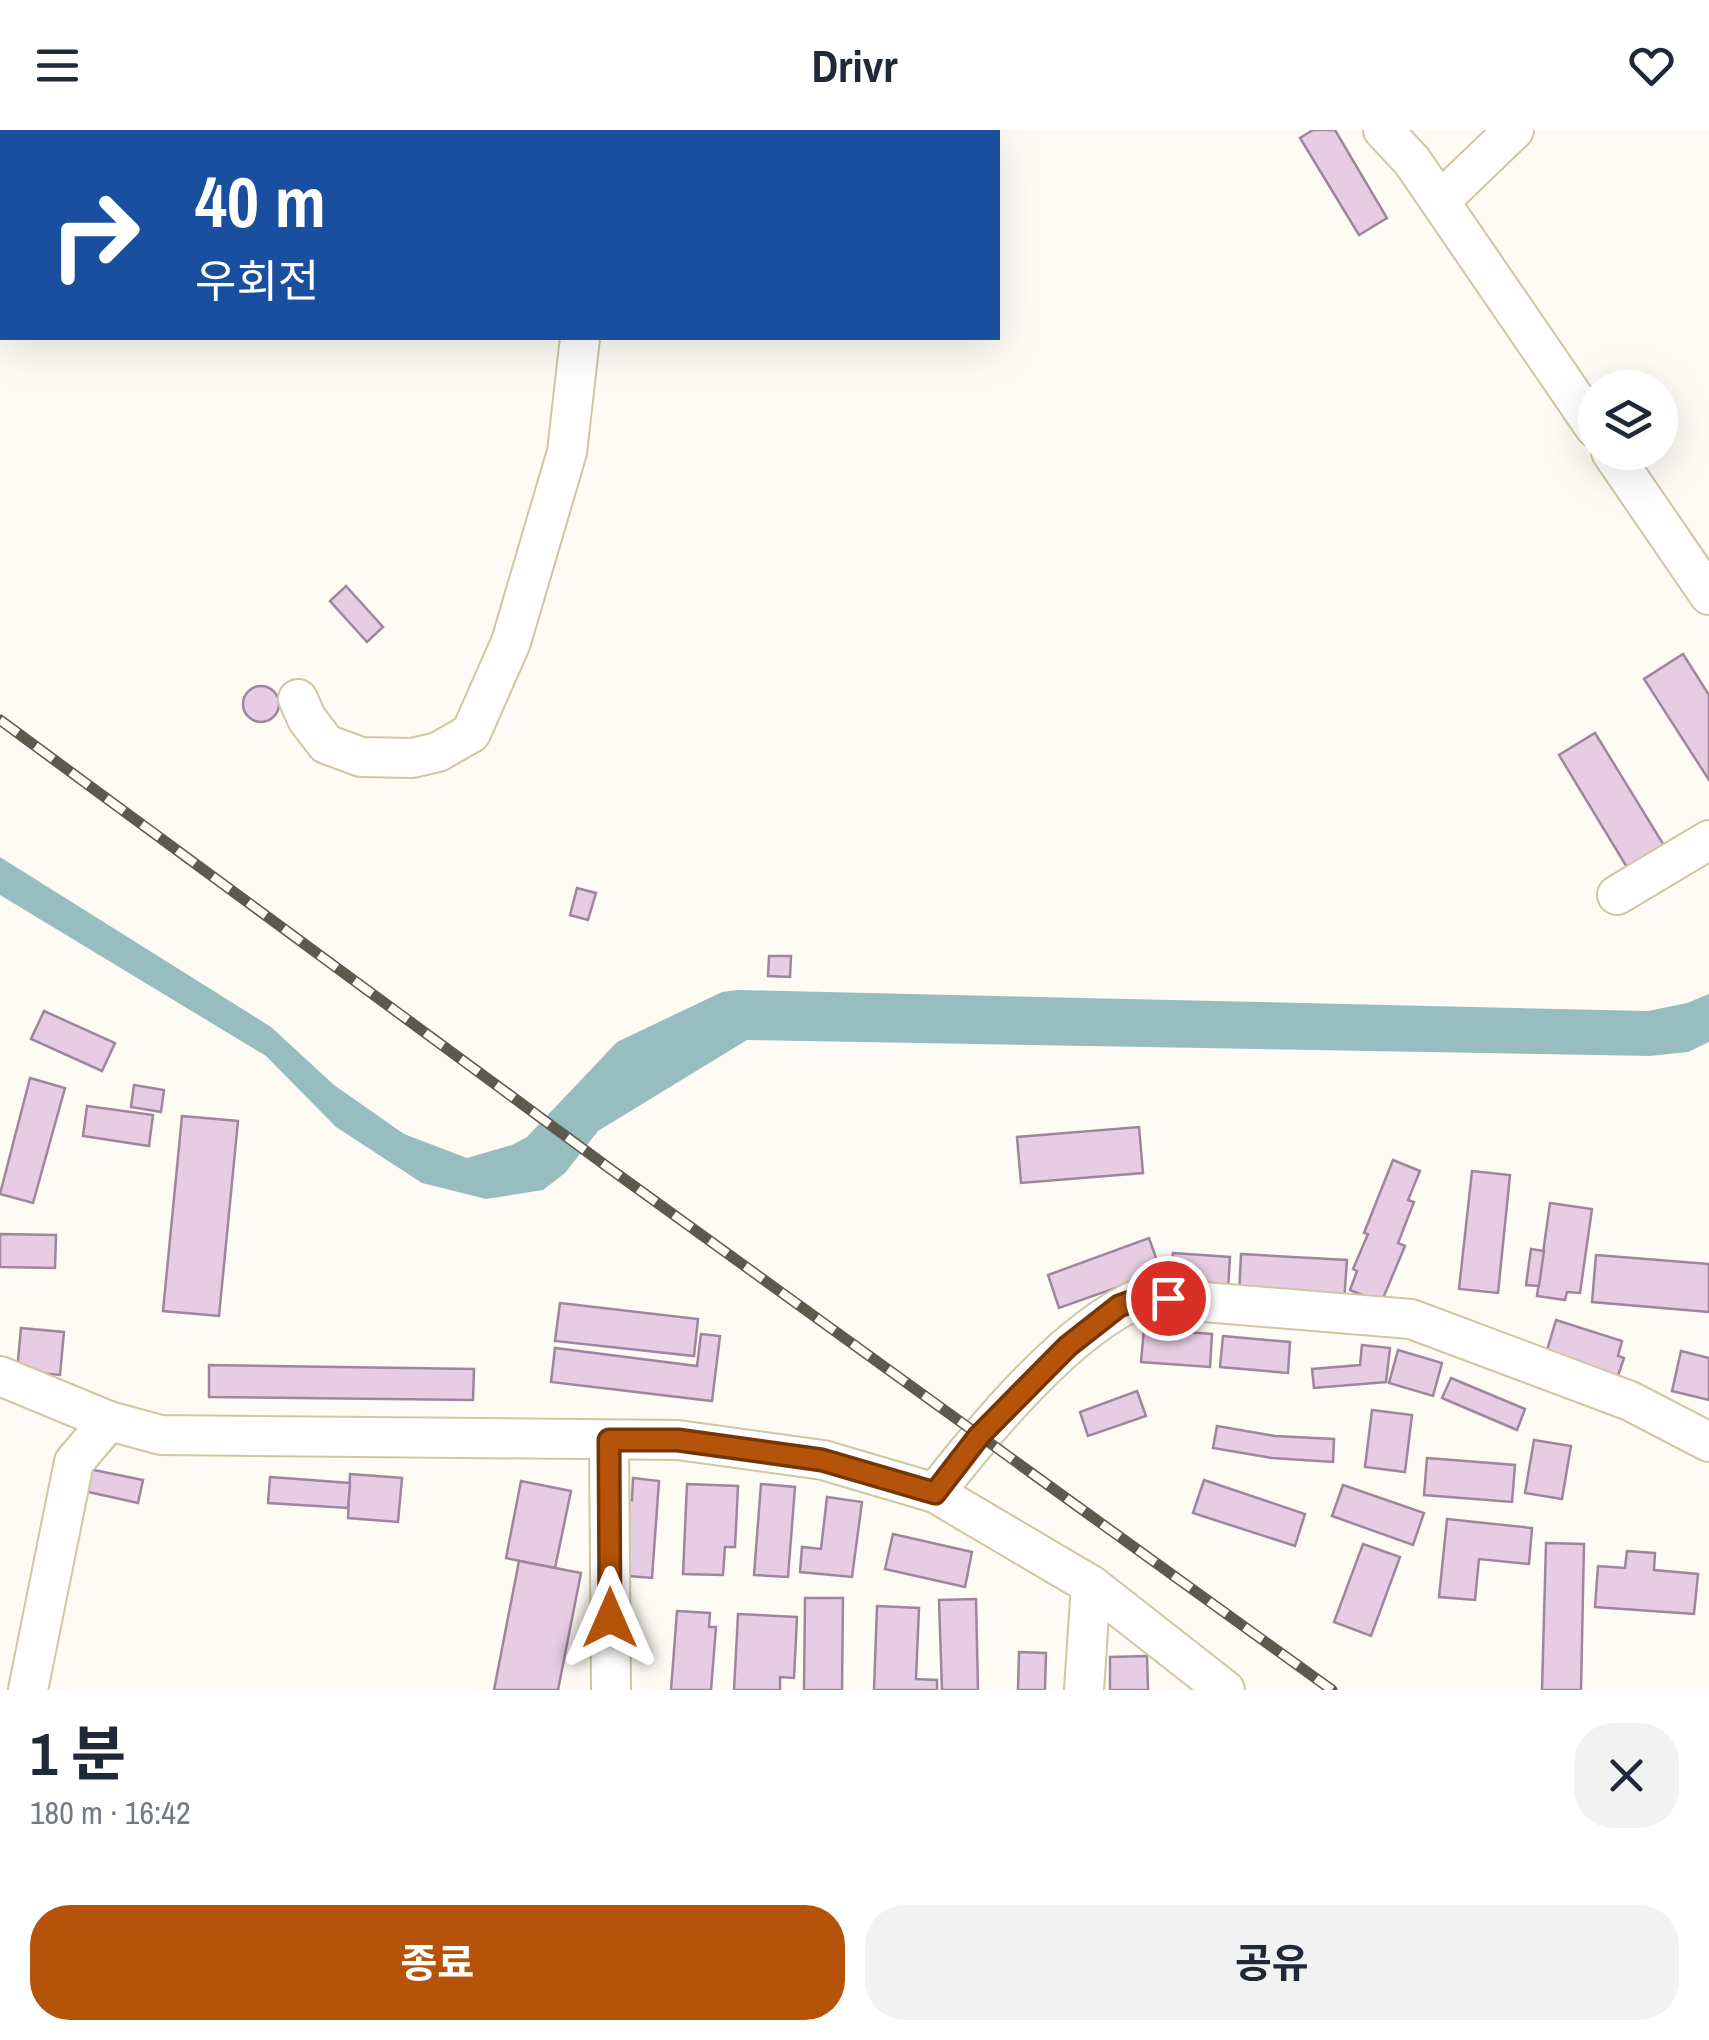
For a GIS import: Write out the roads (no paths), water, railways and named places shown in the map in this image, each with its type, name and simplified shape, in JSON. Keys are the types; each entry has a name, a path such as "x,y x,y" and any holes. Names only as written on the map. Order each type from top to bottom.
{"street":[{"path":"1383,130 1412,161 1578,403"},
{"path":"1440,201 1514,130"},
{"path":"298,699 306,719 326,744 361,757 412,758 438,752 471,733 511,642 567,452 580,340"},
{"path":"1624,470 1709,595"},
{"path":"1617,895 1709,840"},
{"path":"935,1493 979,1436 1068,1346 1119,1306 1144,1297 1410,1319 1630,1401 1709,1442"},
{"path":"0,1376 108,1422 162,1435 678,1440 822,1460 935,1493 1090,1585 1225,1690"},
{"path":"28,1690 74,1462 108,1422"},
{"path":"609,1440 610,1690"},
{"path":"1084,1690 1090,1585"}],"water":[{"path":"0,857 271,1027 334,1085 404,1134 467,1158 527,1137 617,1042 722,992 737,990 1648,1011 1709,994 1709,1042 1688,1052 1650,1056 747,1040 598,1131 565,1173 543,1190 486,1199 422,1183 336,1127 266,1056 0,895"}],"railway":[{"path":"0,720 609,1168 1332,1690"}]}
